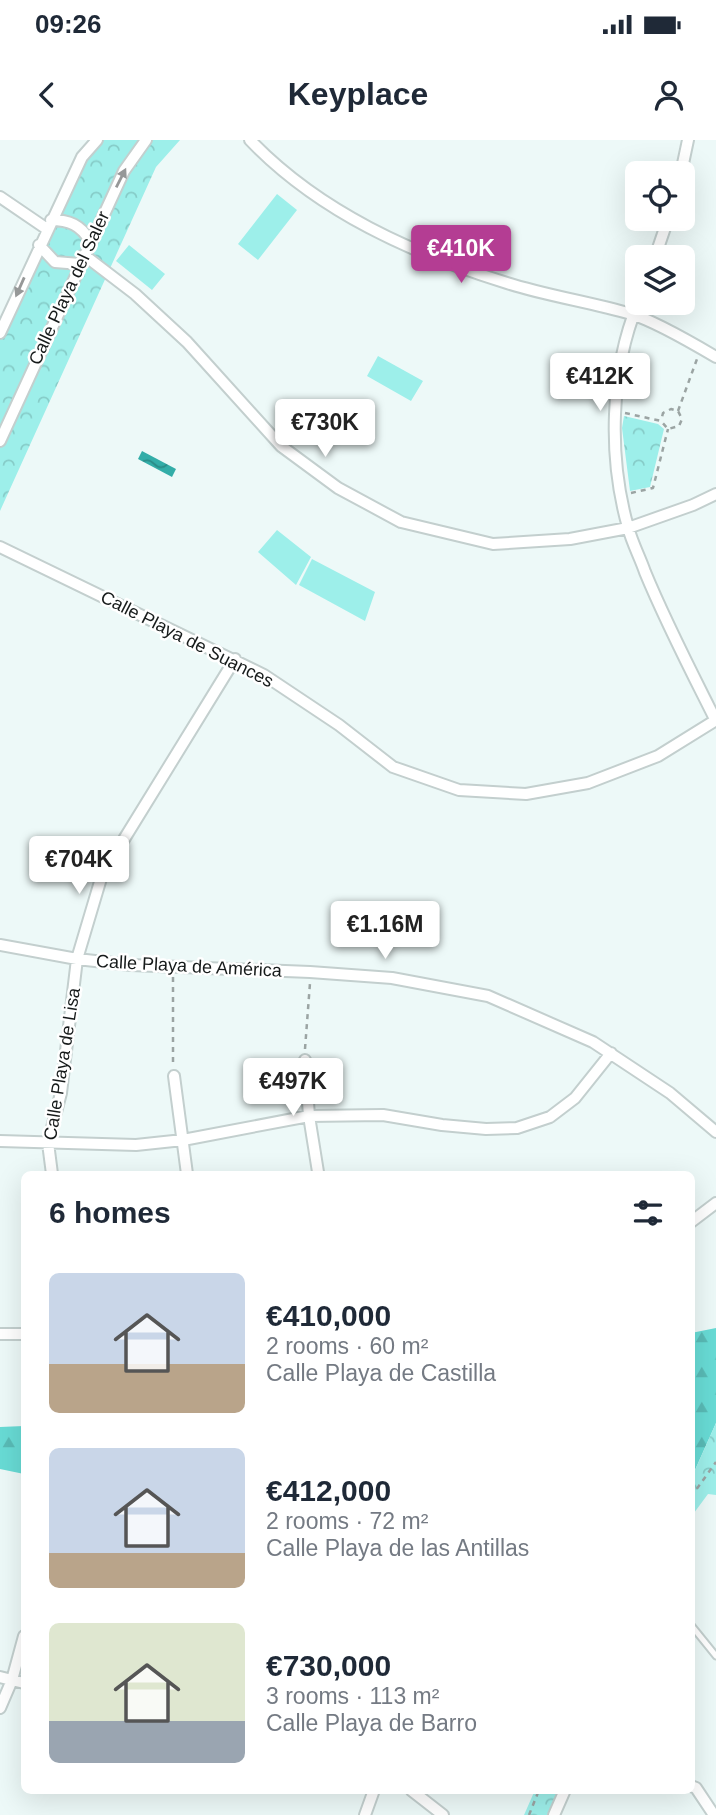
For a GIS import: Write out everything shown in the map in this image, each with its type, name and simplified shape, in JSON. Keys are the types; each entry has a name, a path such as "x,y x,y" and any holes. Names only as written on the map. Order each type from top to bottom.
{"street":[{"path":"0,332 82,157 97,140"},
{"name":"Calle Playa del Saler","path":"0,441 90,241 124,171 146,140"},
{"path":"250,140 272,163 313,194 361,223 435,260 509,284 625,312"},
{"path":"684,161 688,140"},
{"path":"0,197 49,224 72,223 81,228 90,241"},
{"path":"39,245 55,262 82,260 135,294 187,342 281,446 338,488 401,522 493,544 570,539 628,528 716,494"},
{"path":"633,315 620,362 615,410 616,458 628,528 661,611 716,721"},
{"path":"635,315 716,358"},
{"name":"Calle Playa de Suances","path":"0,547 264,675 339,725 393,767 459,790 526,794 588,783 658,756 716,721"},
{"name":"Calle Playa de Lisa","path":"52,1171 48,1143 61,1093 78,960 102,875 234,659"},
{"name":"Calle Playa de América","path":"0,945 78,960 392,978 488,996 593,1042 670,1093 716,1132"},
{"path":"0,1141 136,1145 183,1140 309,1116 383,1115 486,1129 517,1128 550,1117 575,1098 611,1053"},
{"path":"305,1060 309,1116 318,1171"},
{"path":"173,1076 187,1171"},
{"path":"695,1219 716,1203"},
{"path":"0,1335 21,1334"},
{"path":"0,1708 12,1680 21,1647"},
{"path":"0,1677 21,1682"},
{"path":"695,1788 714,1815"},
{"path":"365,1815 373,1794"},
{"path":"416,1794 443,1815"},
{"path":"554,1815 563,1794"}],"lane":[{"path":"695,1630 716,1656"}],"path":[{"path":"668,429 679,426 682,419 678,411 701,349"},
{"path":"615,410 661,421 668,429"},
{"path":"661,421 667,410 678,411"},
{"path":"622,495 653,488 668,429"},
{"path":"173,967 173,1076"},
{"path":"305,1060 310,972"},
{"path":"695,1491 716,1462"},
{"path":"529,1815 537,1794"}],"green space":[{"path":"94,140 180,140 156,167 0,511 0,325 41,230 82,155"},
{"path":"277,194 297,210 258,260 238,244"},
{"path":"129,245 165,274 152,290 116,261"},
{"path":"378,356 423,381 411,401 367,376"},
{"path":"624,416 658,424 664,429 650,487 630,491 622,428"},
{"path":"277,530 311,557 296,585 258,552"},
{"path":"312,559 375,592 365,621 299,585"},
{"path":"716,1328 716,1423 695,1470 695,1332"},
{"path":"716,1423 716,1495 708,1494 695,1512 695,1470"},
{"path":"21,1426 21,1473 0,1469 0,1427"},
{"path":"533,1794 556,1794 547,1815 524,1815"}],"water":[{"path":"142,451 176,469 172,477 138,459"}]}
